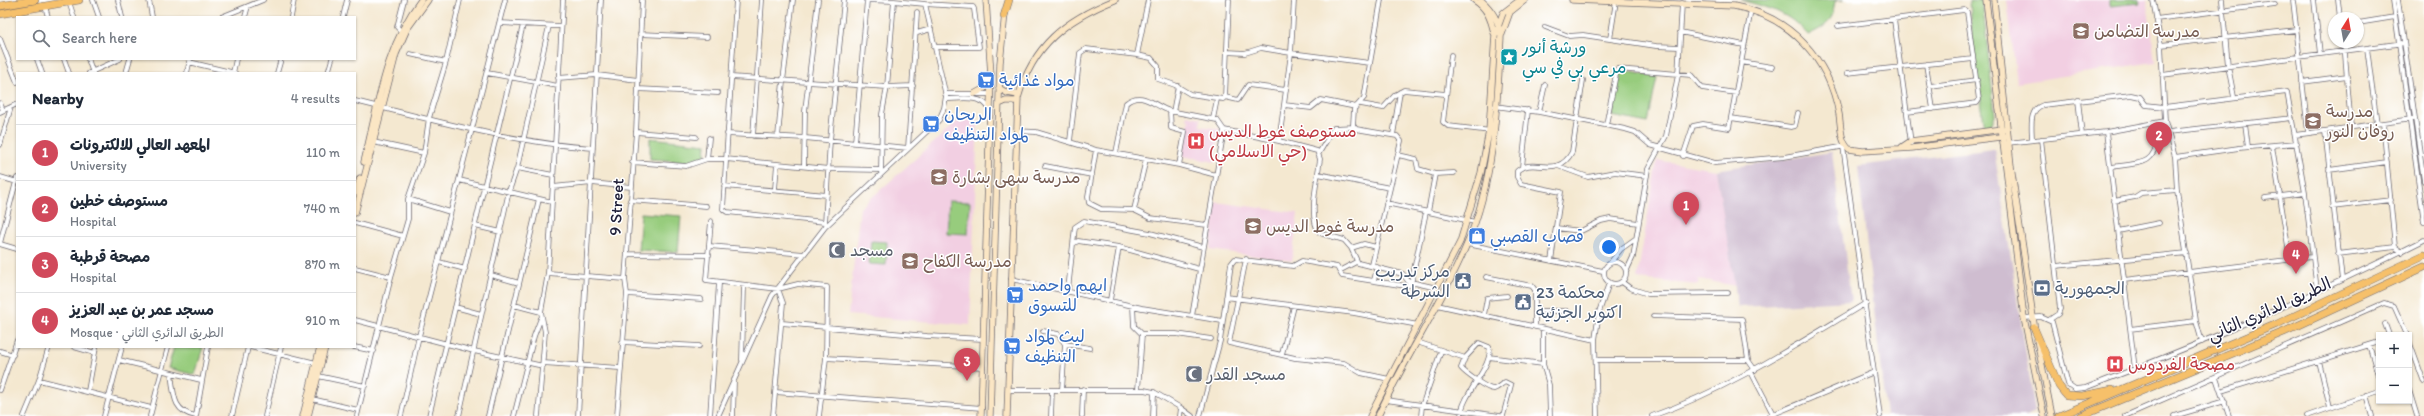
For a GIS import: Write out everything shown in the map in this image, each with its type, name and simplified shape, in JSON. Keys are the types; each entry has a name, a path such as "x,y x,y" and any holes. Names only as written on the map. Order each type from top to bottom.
{"highway":[{"path":"0,6 35,0"},
{"path":"0,14 79,0"},
{"path":"1004,16 1008,0"},
{"name":"الطريق الدائري الثاني","path":"2059,416 2269,327 2424,255"},
{"name":"الطريق الدائري الثاني","path":"2081,416 2284,332 2424,267"},
{"path":"2034,328 2059,386 2066,395 2078,396 2119,390"}],"street":[{"path":"93,0 99,16"},
{"path":"118,0 122,16"},
{"path":"149,0 152,16"},
{"path":"223,16 263,0"},
{"path":"291,16 294,0"},
{"path":"343,16 347,0"},
{"path":"400,31 397,27 404,0"},
{"path":"356,209 373,142 391,56 400,31 421,0"},
{"path":"356,190 400,44 411,23 428,0"},
{"path":"357,416 391,277 404,236 408,218 408,199 424,154 429,118 446,62 460,0"},
{"path":"401,416 418,336 439,262 450,212 505,0"},
{"path":"514,416 541,315 548,273 563,0"},
{"path":"578,416 601,0"},
{"path":"637,0 642,0"},
{"name":"9 Street","path":"617,416 627,294 625,279 632,162 636,132 642,0"},
{"path":"736,0 723,209 727,212 825,222"},
{"path":"753,136 762,0"},
{"path":"778,137 782,81 793,0"},
{"path":"804,165 809,82 818,0"},
{"path":"825,227 830,140 844,0"},
{"path":"855,142 866,0 973,7 979,47 934,47"},
{"path":"981,416 991,94 986,0"},
{"path":"1007,416 1010,278 1018,98 1031,66 1052,37 1076,18 1115,0"},
{"path":"1137,55 1148,0"},
{"path":"1225,97 1230,0"},
{"path":"1279,140 1291,53 1294,0"},
{"path":"1361,104 1381,0"},
{"path":"1378,416 1467,244 1475,222 1488,174 1498,106 1498,36 1486,9 1474,0"},
{"path":"1481,0 1493,12 1499,22"},
{"path":"1370,416 1437,288 1460,242 1468,221 1481,173 1489,131 1490,105 1499,22 1510,6 1520,0"},
{"path":"1498,36 1510,12 1525,0"},
{"path":"1572,0 1682,3 1734,6 1751,10 1790,30 1803,41 1825,70 1834,93 1844,146 1856,250 1866,303 1880,416"},
{"path":"1986,0 2000,130 2024,318 2043,413"},
{"path":"1994,0 2007,129 2032,317 2052,416"},
{"path":"2153,0 2160,45 2165,121 2175,157 2177,190 2189,273 2196,320 2202,342"},
{"path":"2222,0 2228,66 2234,97"},
{"path":"2293,0 2308,132"},
{"path":"2314,0 2320,54"},
{"path":"2338,0 2339,12"},
{"path":"2393,0 2424,222"},
{"path":"2398,0 2424,181"},
{"path":"881,172 882,114 887,87 894,1"},
{"path":"1610,39 1616,1"},
{"path":"69,2 74,16"},
{"path":"1635,239 1621,250 1604,271 1604,278 1609,283 1616,284 1622,282 1632,262 1647,176 1654,157 1666,136 1678,75 1682,3"},
{"path":"718,416 772,296 825,227 881,172 939,120 946,99 925,4"},
{"path":"2156,19 2275,4"},
{"path":"44,5 48,16"},
{"path":"245,16 248,6"},
{"path":"22,9 24,16"},
{"path":"1683,156 1693,126 1704,124 1727,128 1731,118 1751,10"},
{"path":"1838,26 1964,10 1967,12 1980,98 1977,103 1907,112"},
{"path":"908,148 917,33 917,12"},
{"path":"990,416 999,88 1004,16"},
{"path":"2364,22 2395,17"},
{"path":"1894,20 1912,148"},
{"path":"500,23 561,26"},
{"path":"429,416 485,186 509,78 523,25"},
{"path":"459,416 509,191 517,168 522,139 549,26"},
{"path":"1545,27 1569,36 1583,35 1656,46 1679,47"},
{"path":"917,33 931,29"},
{"path":"2160,45 2226,39 2296,30"},
{"path":"1680,32 1744,45"},
{"path":"640,34 707,37"},
{"path":"0,39 16,79"},
{"path":"2162,75 2404,43"},
{"path":"1227,52 1245,53 1261,48 1370,63"},
{"path":"2367,48 2377,124"},
{"path":"1070,141 1076,74 1081,51 1086,49 1151,58 1158,66 1158,79 1178,86 1190,94 1217,99 1223,99 1225,97 1238,100 1248,85 1286,90"},
{"path":"2345,50 2351,127"},
{"path":"410,54 446,62"},
{"path":"1450,55 1442,120 1444,124 1495,132"},
{"path":"1847,73 1973,58"},
{"path":"37,60 42,72"},
{"path":"64,60 69,72"},
{"path":"88,60 92,72 117,60"},
{"path":"126,72 130,60"},
{"path":"186,72 190,60 230,72"},
{"path":"233,72 236,60"},
{"path":"277,72 281,60"},
{"path":"328,72 332,60"},
{"path":"1741,62 1772,67"},
{"path":"1926,64 1933,109"},
{"path":"1606,125 1617,69 1692,76 1702,88 1736,93"},
{"path":"487,73 558,86"},
{"path":"974,94 985,88 991,75"},
{"path":"558,78 597,76 638,80"},
{"path":"2302,82 2347,76"},
{"path":"731,77 782,81 860,84 887,87 913,86"},
{"path":"1558,166 1568,161 1572,152 1583,80"},
{"path":"1930,86 1977,80"},
{"path":"1539,112 1545,85"},
{"path":"1178,86 1171,112 1171,128 1185,132 1179,165"},
{"path":"999,88 1018,98"},
{"path":"638,89 718,93"},
{"path":"1284,105 1310,108 1321,100 1356,107 1361,104 1383,108 1400,92 1409,90 1446,94"},
{"path":"1393,135 1400,92"},
{"path":"2032,140 2032,117 2037,107 2078,100 2131,95 2140,97 2146,105 2164,107 2234,97 2287,92 2305,193 2317,290"},
{"path":"945,94 991,94"},
{"path":"1116,153 1126,104 1139,96 1146,98 1157,107 1171,112 1213,119 1222,124 1224,130 1192,316"},
{"path":"999,104 1018,98"},
{"path":"946,99 980,100 987,104 990,111"},
{"path":"1213,119 1217,99"},
{"path":"2078,100 2082,135"},
{"path":"356,101 555,146 593,148"},
{"path":"0,103 2,111 16,104"},
{"path":"1490,105 1577,119 1635,132 1644,142 1660,148 1683,156 1726,164 1784,157 1844,146 1856,151 1901,147 1912,148 2008,136"},
{"path":"0,145 11,107"},
{"path":"1354,128 1352,124 1356,107"},
{"path":"1522,167 1528,110"},
{"path":"990,111 999,111"},
{"path":"1731,118 1791,127 1795,126 1798,113"},
{"path":"2169,132 2292,118"},
{"path":"2295,135 2308,132 2416,119"},
{"path":"2002,143 2106,132 2165,121"},
{"path":"2111,167 2144,162 2150,159 2155,152 2165,121"},
{"path":"2245,123 2248,147"},
{"path":"2383,123 2395,247"},
{"path":"1356,262 1351,248 1341,238 1320,232 1318,230 1313,214 1319,153 1334,128 1354,128 1393,135 1401,139 1372,266"},
{"path":"1901,147 1911,141 2007,129"},
{"path":"1224,130 1313,148 1319,153"},
{"path":"1016,131 1036,132 1096,150 1179,165 1216,175"},
{"path":"2325,131 2332,207 2342,280"},
{"path":"636,132 696,137"},
{"path":"2106,132 2135,369"},
{"path":"727,134 805,138 908,148"},
{"path":"707,159 709,138"},
{"path":"2041,139 2060,309 2058,314 2049,320"},
{"path":"373,142 424,154"},
{"path":"2175,157 2248,147 2296,143"},
{"path":"2272,146 2290,259"},
{"path":"1096,150 1088,197 1089,203 1101,209 1134,210 1150,218 1207,225"},
{"path":"1398,154 1416,160 1418,169 1435,174 1454,173"},
{"path":"632,162 686,166 707,159 726,159 804,165 829,169 881,172"},
{"path":"1134,210 1146,159"},
{"path":"2329,170 2387,162"},
{"path":"775,189 777,164"},
{"path":"1045,166 1092,175"},
{"path":"1551,261 1561,192 1521,184 1517,176 1517,171 1522,167 1558,166 1588,177 1615,172 1647,176"},
{"path":"517,168 553,175"},
{"path":"1318,174 1390,188"},
{"path":"1411,284 1435,174"},
{"path":"0,177 16,180"},
{"path":"459,180 552,202"},
{"path":"553,187 592,183 631,187"},
{"path":"16,184 0,244 16,248"},
{"path":"724,186 775,189 827,195"},
{"path":"2114,200 2135,197 2141,194 2177,190"},
{"path":"2266,198 2305,193"},
{"path":"408,199 450,212"},
{"path":"488,416 539,200"},
{"path":"630,200 706,206"},
{"path":"2332,207 2391,200"},
{"path":"1386,203 1475,222"},
{"path":"1556,228 1581,231 1601,221 1610,220 1638,223"},
{"path":"711,221 706,280 718,283 778,289 798,284 827,287 826,358 820,416"},
{"path":"1068,290 1075,227 1084,221 1150,233 1203,247"},
{"path":"356,223 404,236"},
{"path":"2118,230 2159,224"},
{"path":"475,226 501,232"},
{"path":"2024,318 2032,317 2049,320 2055,327 2066,379 2072,388 2085,388 2202,342 2342,280 2424,240"},
{"path":"1073,244 1078,241 1119,247 1199,269"},
{"path":"1467,244 1604,271"},
{"path":"1351,248 1359,245 1376,247"},
{"path":"709,246 804,254"},
{"path":"1110,300 1119,247"},
{"path":"2338,254 2395,247 2402,252"},
{"path":"2056,266 2187,253"},
{"path":"627,254 708,254"},
{"path":"2124,280 2189,273 2312,256"},
{"path":"1200,416 1222,321 1231,264 1237,258 1292,266 1302,261 1335,266 1342,276 1406,286 1411,284 1437,288"},
{"path":"1246,259 1229,343 1296,358 1344,362 1361,373 1389,379"},
{"path":"439,262 465,269"},
{"path":"1339,271 1356,262 1403,274 1411,284"},
{"path":"1610,263 1620,264 1626,272"},
{"path":"356,268 391,277"},
{"path":"1374,281 1377,268"},
{"path":"548,273 625,279"},
{"path":"491,275 519,283"},
{"path":"1486,277 1532,286 1535,290 1535,327"},
{"path":"1010,278 1133,306 1222,321"},
{"path":"1622,282 1630,288 1648,294 1728,293"},
{"path":"710,416 718,283"},
{"path":"1597,416 1595,340 1599,312 1609,283"},
{"path":"742,361 744,286"},
{"path":"773,416 783,303 778,289"},
{"path":"627,294 701,299"},
{"path":"1484,315 1487,298 1507,296"},
{"path":"1226,297 1354,313 1418,325"},
{"path":"1652,416 1692,402 1753,371 1866,303"},
{"path":"2125,416 2216,378 2384,303 2394,306 2405,332"},
{"path":"1437,304 1595,340"},
{"path":"514,305 541,315"},
{"path":"1133,306 1134,326 1142,334 1176,334 1211,339"},
{"path":"1282,354 1294,306"},
{"path":"455,307 481,314"},
{"path":"1535,311 1567,311"},
{"path":"538,416 545,332 541,315"},
{"path":"1653,316 1742,319 1748,360 1771,415 1874,372"},
{"path":"356,320 527,364 580,365 620,368"},
{"path":"2130,329 2196,320"},
{"path":"782,323 826,328 983,339"},
{"path":"2385,324 2388,332"},
{"path":"1543,329 1544,364 1549,385 1550,416"},
{"path":"1043,331 1058,334 1065,344 1062,390"},
{"path":"1138,390 1142,334"},
{"path":"622,342 699,346"},
{"path":"1417,342 1465,358"},
{"path":"1461,414 1476,380 1489,357 1489,347 1479,343 1465,358 1461,369 1476,380 1492,389 1505,382 1511,384 1503,416"},
{"path":"2221,392 2376,343"},
{"path":"0,390 16,344"},
{"path":"1065,344 1090,348"},
{"path":"2369,345 2376,368"},
{"path":"356,347 374,351"},
{"path":"24,416 39,380 49,348"},
{"path":"78,348 95,353"},
{"path":"88,391 96,348"},
{"path":"104,416 122,348"},
{"path":"150,416 168,348"},
{"path":"171,373 177,404 187,414 196,416 201,380 208,348"},
{"path":"232,416 249,348"},
{"path":"253,348 316,363"},
{"path":"265,416 281,348"},
{"path":"303,416 320,348"},
{"path":"308,416 325,348"},
{"path":"1421,416 1422,406 1441,351"},
{"path":"2412,351 2424,382"},
{"path":"0,352 13,355"},
{"path":"1489,357 1544,364"},
{"path":"826,358 983,367"},
{"path":"119,360 201,380"},
{"path":"1596,360 1748,360"},
{"path":"2319,362 2330,407"},
{"path":"318,376 365,386"},
{"path":"733,416 734,378"},
{"path":"2216,378 2229,416"},
{"path":"39,380 152,408"},
{"path":"1008,390 1083,389 1138,390 1154,392 1192,416"},
{"path":"1082,416 1083,389"},
{"path":"1051,416 1052,390"},
{"path":"775,392 821,397 982,408"},
{"path":"1154,392 1154,416"},
{"path":"2307,416 2376,392"},
{"path":"2366,395 2372,416"},
{"path":"312,399 358,410"},
{"path":"1386,400 1461,414 1500,416"},
{"path":"2412,400 2417,416"},
{"path":"2174,416 2225,401"},
{"path":"1180,416 1181,408"},
{"path":"2319,411 2321,416"}],"shaded area":[{"name":"مدرسة التضامن","path":"2007,0 2147,0 2155,62 2017,83"},
{"path":"968,112 978,121 970,325 848,315 860,208"},
{"path":"1187,115 1201,118 1200,126 1220,129 1215,162 1182,156 1189,120 1186,119"},
{"path":"1994,149 2035,412 2026,416 1886,416 1858,166"},
{"path":"1832,152 1851,301 1738,307 1716,170"},
{"path":"1657,160 1716,170 1736,286 1699,279 1698,285 1637,279"},
{"path":"1216,202 1298,213 1292,261 1210,250"}],"green space":[{"path":"1741,0 1844,0 1835,1 1830,19 1825,26 1808,35 1801,27 1786,16 1770,9"},
{"path":"1970,0 1982,0 1995,115 1992,123 1985,128 1973,50"},
{"path":"2110,0 2139,0 2140,3 2110,6"},
{"path":"1621,70 1657,77 1648,123 1612,116"},
{"path":"650,138 706,144 705,156 695,158 690,162 650,159"},
{"path":"948,201 970,202 968,234 946,233"},
{"path":"641,213 681,216 678,252 638,250"},
{"path":"871,241 887,242 886,265 869,264"},
{"path":"174,348 203,348 195,375 168,368"}],"place":[{"name":"مدرسة التضامن","path":"2081,31"},
{"name":"ورشة أنور مرعي بي في سي","path":"1509,57"},
{"name":"مواد غذائية","path":"986,80"},
{"name":"مدرسة روفان النور","path":"2313,121"},
{"name":"الريحان لمواد التنظيف","path":"931,124"},
{"name":"مستوصف غوط الديس (حي الاسلامي)","path":"1196,141"},
{"name":"مستوصف خطين","path":"2159,155"},
{"name":"مدرسة سهى بشارة","path":"939,177"},
{"name":"المعهد العالي للالكترونات","path":"1686,225"},
{"name":"مدرسة غوط الديس","path":"1253,226"},
{"name":"قصاب القصبي","path":"1477,236"},
{"name":"مسجد","path":"837,250"},
{"name":"مدرسة الكفاح","path":"910,261"},
{"name":"مسجد عمر بن عبد العزيز","path":"2296,274"},
{"name":"مركز تدريب الشرطة","path":"1463,281"},
{"name":"الجمهورية","path":"2042,288"},
{"name":"ايهم واحمد للتسوق","path":"1015,295"},
{"name":"محكمة 23 اكتوبر الجزئية","path":"1523,302"},
{"name":"ليث لمواد التنظيف","path":"1012,346"},
{"name":"مصحة الفردوس","path":"2115,364"},
{"name":"مسجد القدر","path":"1194,374"},
{"name":"مصحة قرطبة","path":"967,381"}]}
